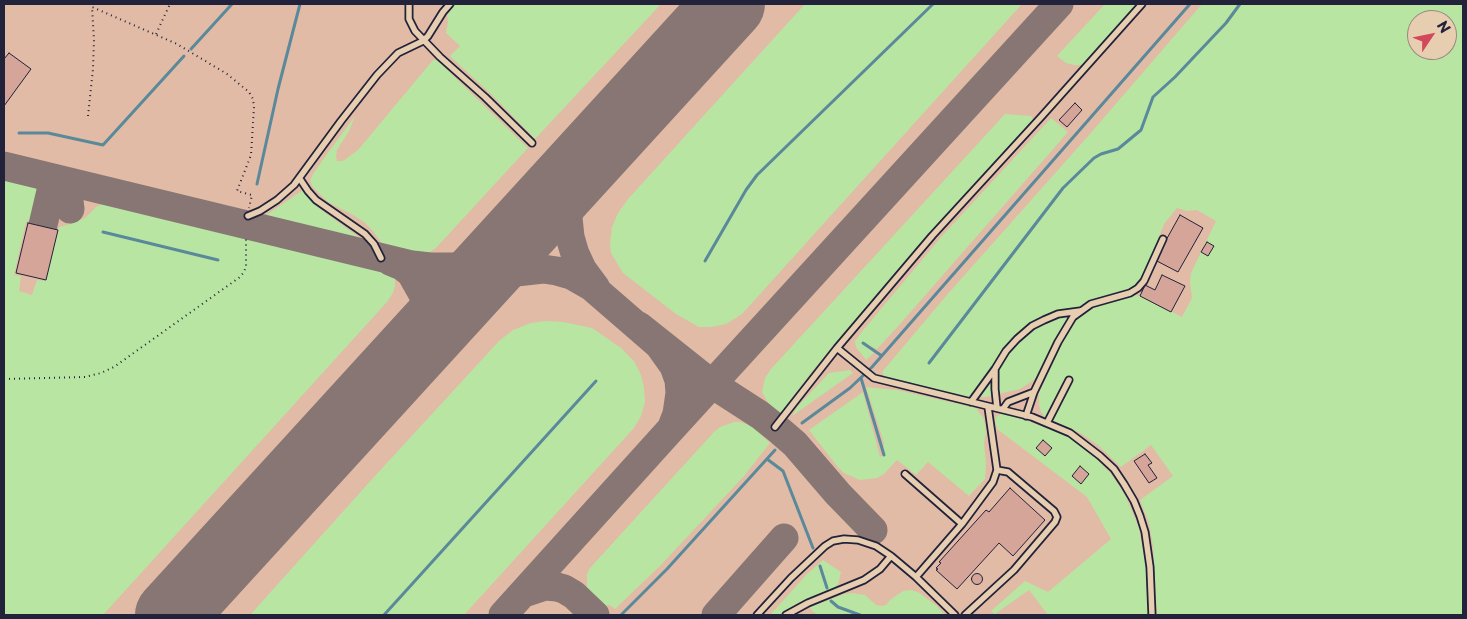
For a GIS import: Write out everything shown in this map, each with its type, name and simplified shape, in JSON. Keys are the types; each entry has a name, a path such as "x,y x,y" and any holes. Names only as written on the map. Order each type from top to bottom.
{"lane":[{"path":"409,4 411,25 423,41 532,143"},
{"path":"248,216 277,200 294,186 336,127 377,75 398,53 423,41 450,4"},
{"path":"775,427 837,348 932,236 1142,4"},
{"path":"300,179 316,200 365,234 374,244 381,258"},
{"path":"1026,416 1034,392 1066,327 1073,317 1091,304 1130,293 1138,288 1144,281 1163,239"},
{"path":"972,402 1006,351 1032,326 1058,314 1080,311"},
{"path":"837,348 874,378 1000,409 1047,423 1070,433 1100,456 1114,469 1134,501 1145,532 1150,567 1152,615"},
{"path":"995,369 995,388 1000,409"},
{"path":"1047,423 1069,380"},
{"path":"1000,409 1008,402 1034,392"},
{"path":"916,577 962,524 993,482 997,470 988,407"},
{"path":"964,615 1014,570 1055,522 1057,517 1054,511 1008,472 997,470"},
{"path":"905,474 962,524"},
{"path":"757,615 818,552 833,542 844,539 858,540 876,546 891,556 916,577 955,615"},
{"path":"786,615 808,603 864,580 880,569 891,556"}],"path":[{"path":"156,34 170,4"},
{"path":"88,116 94,59 92,7 181,46 227,74 239,83 253,99 250,155 237,191 252,195 248,216"},
{"path":"4,379 85,376 101,373 114,367 240,278 246,266 246,236"}],"shaded area":[{"path":"4,4 1463,4 1463,615 4,615"}],"green space":[{"path":"455,4 661,4 535,139 450,56 460,46 446,33 447,15"},
{"path":"805,4 1022,4 742,314 726,324 699,327 676,314 623,273 611,253 612,227 618,213 628,199"},
{"path":"1105,4 1139,4 1083,65 1066,63 1057,56"},
{"path":"1202,4 1463,4 1463,615 1157,615 1153,546 1149,523 1140,500 1173,476 1151,445 1121,467 1098,445 1080,433 1045,417 1041,412 1039,404 1039,393 1070,325 1076,317 1087,309 1135,295 1182,317 1192,298 1191,273 1216,221 1197,210 1187,211 1177,208 1164,224 1144,275 1137,285 1126,292 1082,306 1070,317 1045,366 1035,379 1020,389 985,397 967,397 905,383 884,376 882,372 946,296"},
{"path":"433,60 437,60 528,148 435,249 421,256 412,256 386,249 364,222 328,202 313,187 310,181 313,174 355,116 349,131 337,150 337,161 343,161 358,150"},
{"path":"1005,114 1031,116 1034,120 923,241 814,369 781,413 769,404 762,392 765,378 771,369"},
{"path":"1051,118 1068,132 877,349 865,344 874,353 866,360 856,347 855,341 860,334 942,236"},
{"path":"4,176 35,184 40,190 35,217 26,222 14,275 21,276 19,291 32,295 37,280 45,281 59,227 85,218 96,207 108,201 384,269 395,279 393,293 387,302 103,615 4,615"},
{"path":"303,190 320,209 371,246 262,218"},
{"path":"546,321 563,322 592,328 621,348 634,361 641,375 645,402 641,416 634,428 464,615 250,615 499,341 513,330 531,323"},
{"path":"850,370 853,373 792,416 797,407 829,373"},
{"path":"866,387 897,390 976,408 984,419 986,432 984,443 985,479 969,496 928,462 916,475 897,460 884,474 877,478 860,480 844,473 809,430 863,392 880,457 883,455 884,443"},
{"path":"1003,412 1063,434 1080,444 1112,475 1125,495 1139,528 1146,569 1148,615 1048,615 1029,590 995,614 991,611 1025,581 1048,592 1111,539 1087,497 997,429 996,417"},
{"path":"734,422 752,426 770,443 744,476 660,566 615,609 610,605 603,606 590,596 587,590 587,574 590,568 714,432 720,427"},
{"path":"823,560 841,572 838,584 834,588 798,603 779,615 770,615 807,574"},
{"path":"911,590 918,592 937,606 945,615 818,615 810,607 851,593 865,595 876,605 882,606 886,605 903,591"}],"building":[{"path":"9,53 31,69 4,106 4,59"},
{"path":"1075,103 1082,110 1067,127 1059,120"},
{"path":"1180,215 1203,228 1178,272 1155,260"},
{"path":"28,223 58,230 46,280 16,273"},
{"path":"1207,242 1214,246 1208,256 1201,252"},
{"path":"1162,275 1185,286 1171,312 1140,296 1145,285 1155,290"},
{"path":"1043,440 1052,448 1045,456 1036,448"},
{"path":"1145,454 1152,463 1148,465 1157,478 1149,483 1134,461"},
{"path":"1080,466 1089,474 1081,484 1072,476"},
{"path":"1010,488 1045,520 1013,556 999,543 957,589 936,570 941,563 939,562 986,510 989,512"},
{"path":"977,573 983,579 977,585 971,579"}],"waterway":[{"path":"191,49 232,4"},
{"path":"257,184 278,89 300,4"},
{"path":"705,261 746,190 757,175 933,4"},
{"path":"802,423 850,388 872,367 1190,4"},
{"path":"929,363 1063,188 1094,158 1118,149 1141,130 1153,97 1175,77 1226,23 1240,4"},
{"path":"19,133 48,133 103,145 184,56"},
{"path":"103,232 218,260"},
{"path":"863,343 882,356"},
{"path":"861,378 884,455"},
{"path":"384,615 596,381"},
{"path":"621,615 667,569 775,450"},
{"path":"767,459 783,471 813,548"},
{"path":"820,566 827,588"},
{"path":"831,601 838,607 860,615"}],"taxiway":[{"path":"503,615 1059,4"},
{"path":"596,288 582,269 575,254 570,237 568,218 571,201 598,147"},
{"path":"4,166 412,265 465,267 491,260 503,251"},
{"path":"43,225 54,178 66,194 70,209"},
{"path":"390,261 402,266 411,273 424,296 427,319 426,331 419,343"},
{"path":"472,285 516,272 543,269 571,275 592,287 659,345 674,366 679,380 680,393 677,414 672,427"},
{"path":"639,326 712,384 760,415 795,444 838,494 873,530"},
{"path":"716,615 784,538"},
{"path":"524,593 545,586 564,589 574,595 595,615"}],"runway":[{"path":"171,615 729,4"}]}
